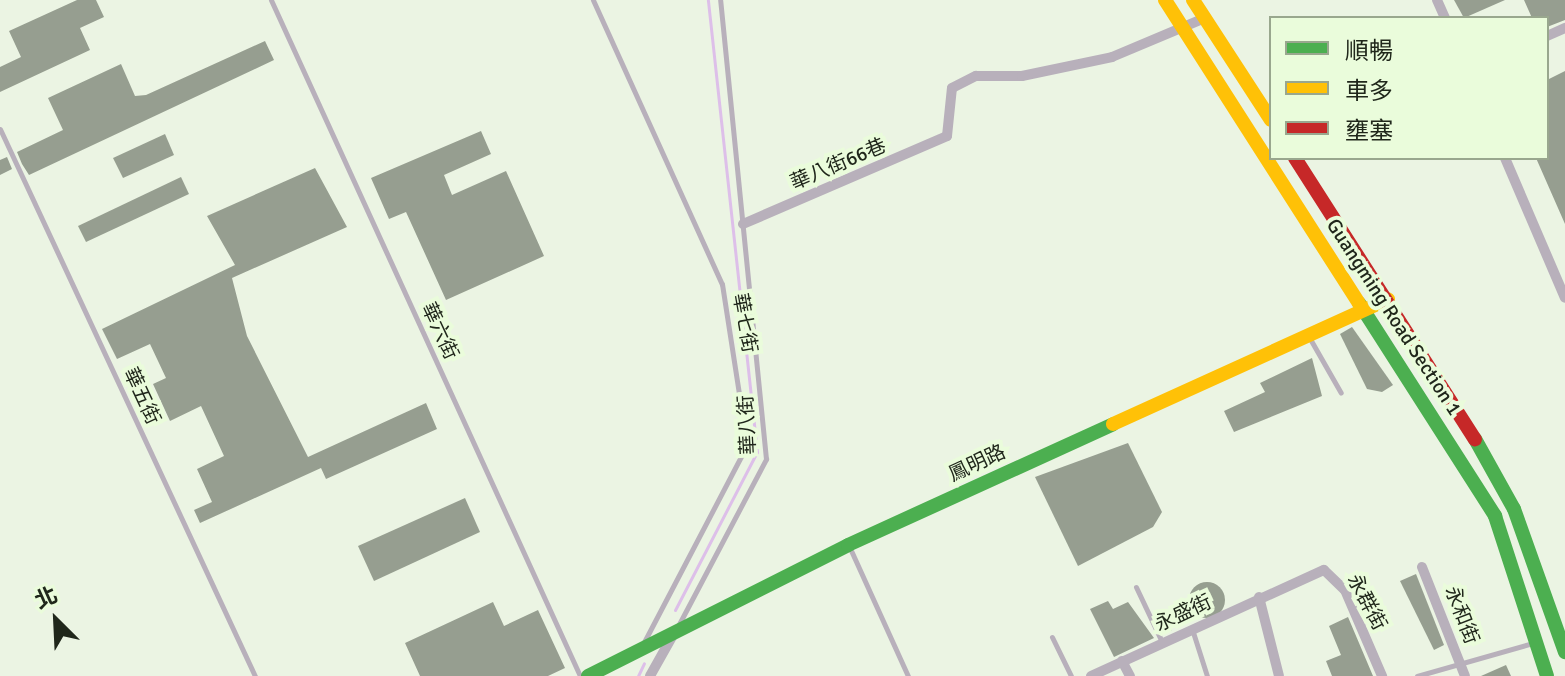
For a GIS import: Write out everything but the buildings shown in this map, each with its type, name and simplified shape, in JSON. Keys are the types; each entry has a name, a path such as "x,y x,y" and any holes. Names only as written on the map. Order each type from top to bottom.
{"street":[{"name":"Guangming Road Section 1","path":"1165,0 1495,516 1547,676"},
{"path":"1193,0 1269,117"},
{"path":"1182,27 1205,18"},
{"name":"華八街66巷","path":"743,224 947,136 952,88 976,76 1022,76 1112,57 1182,27"},
{"name":"Guangming Road Section 1","path":"1296,160 1388,299 1514,509 1565,652"},
{"path":"1506,160 1565,298"},
{"name":"鳳明路","path":"588,676 848,545 1307,332 1388,299"},
{"name":"永和街","path":"1422,567 1463,670"},
{"name":"永群街","path":"1259,597 1324,570 1359,615 1382,676"},
{"path":"1259,597 1279,676"},
{"name":"永盛街","path":"1091,676 1259,597"},
{"path":"650,676 673,635"},
{"path":"1122,661 1130,676"}],"lane":[{"name":"華六街","path":"271,0 580,676"},
{"name":"華七街","path":"593,0 722,284 747,445 639,651"},
{"name":"華八街","path":"673,635 766,459 720,0"},
{"name":"華五街","path":"0,129 255,676"},
{"path":"1307,332 1341,393"},
{"path":"848,545 908,676"},
{"path":"1136,587 1162,642"},
{"path":"1192,628 1207,676"},
{"path":"1052,637 1071,676"},
{"path":"1417,676 1463,670 1538,642"}],"waterway":[{"path":"675,610 757,452 708,0"},
{"path":"638,676 644,663"}],"traffic: fast":[{"path":"1359,303 1495,516 1547,676"},
{"path":"588,676 848,545 1113,424"},
{"path":"1475,439 1514,509 1565,652"}],"traffic: slow":[{"path":"1165,0 1359,303"},
{"path":"1193,0 1269,117"},
{"path":"1113,424 1388,299"}],"traffic: jam":[{"path":"1296,160 1475,439"}]}
